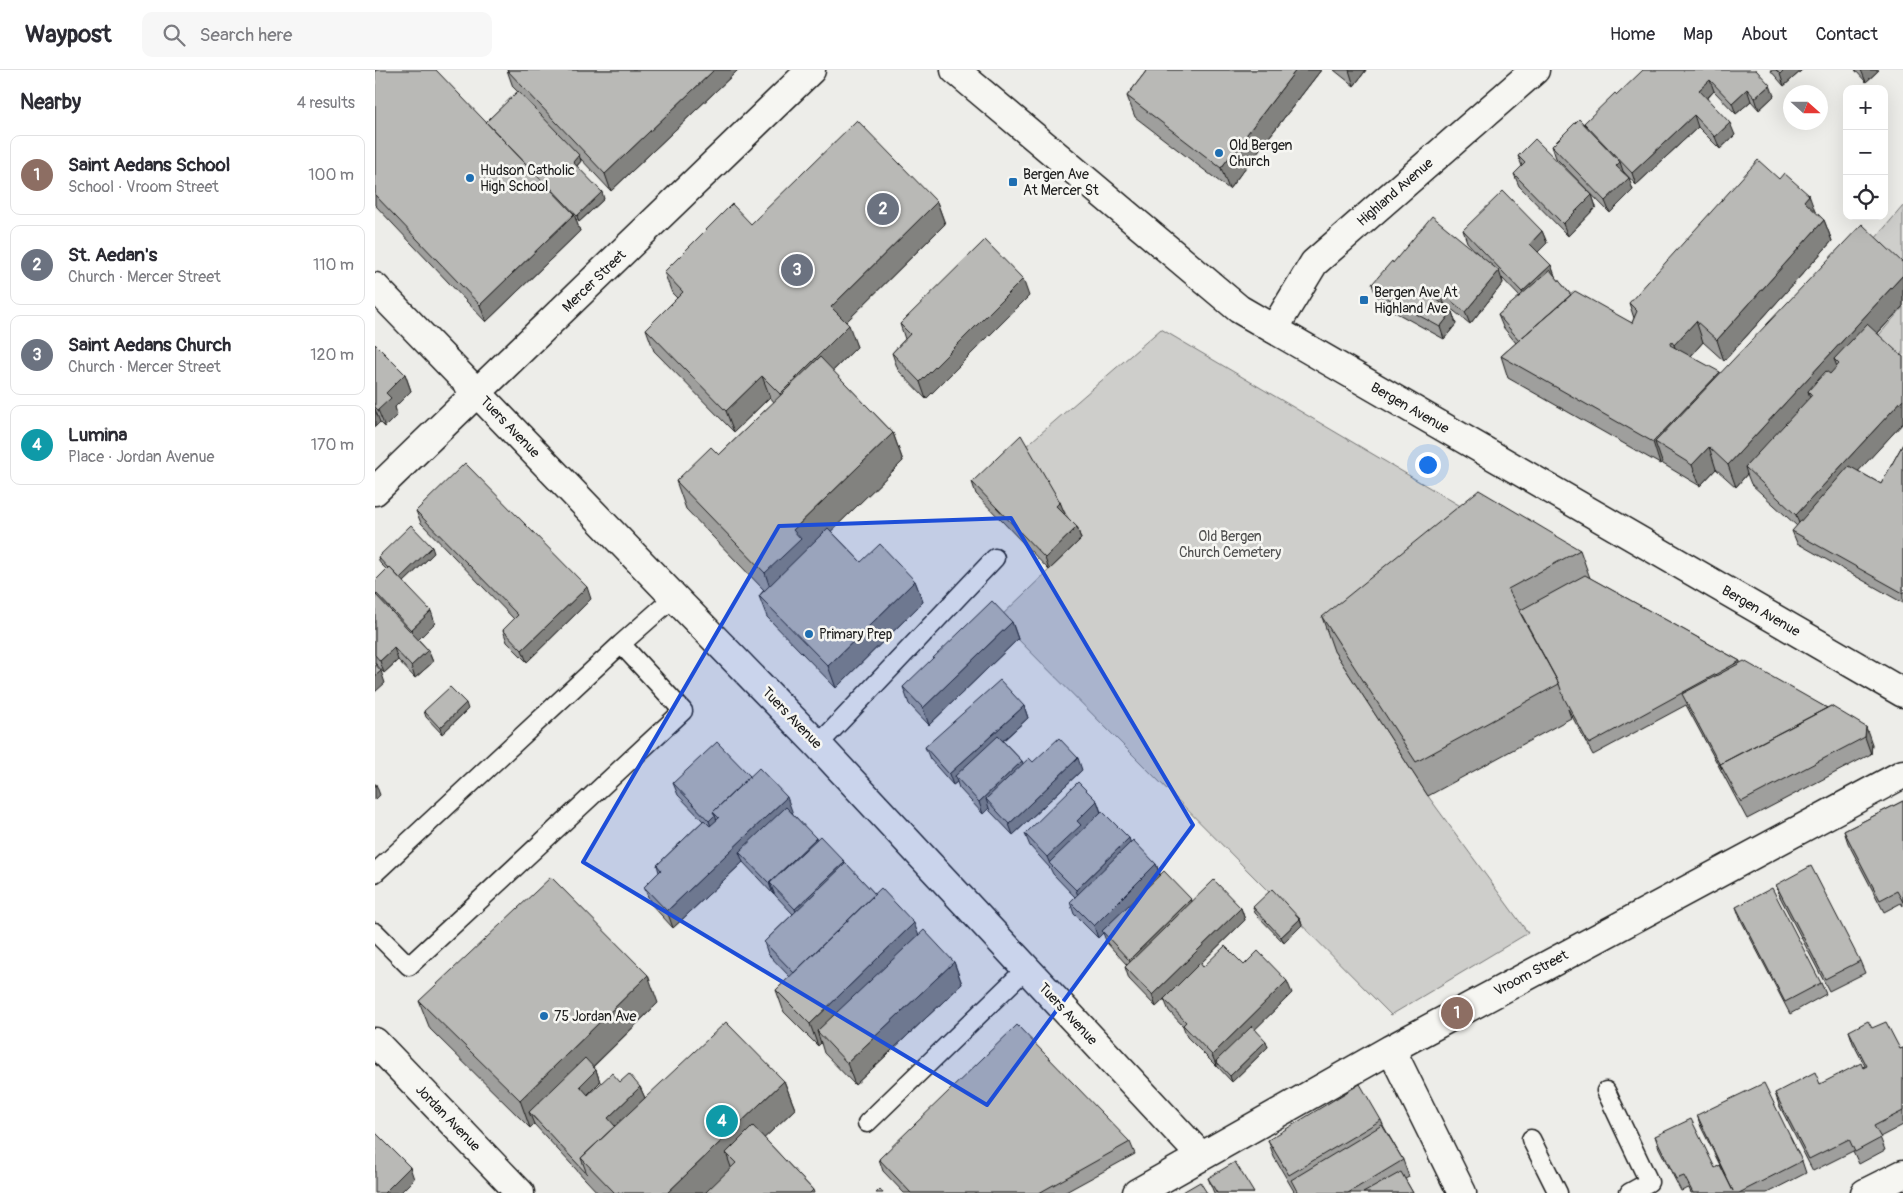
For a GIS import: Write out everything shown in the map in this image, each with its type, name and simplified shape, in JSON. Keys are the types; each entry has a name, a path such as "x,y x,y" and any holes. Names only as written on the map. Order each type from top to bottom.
{"street":[{"name":"Mercer Street","path":"375,491 811,70"},
{"name":"Bergen Avenue","path":"955,70 1239,309 1903,693"},
{"name":"Highland Avenue","path":"1274,329 1314,263 1533,71"},
{"name":"Tuers Avenue","path":"375,287 673,597 819,745 1201,1156"},
{"name":"Vroom Street","path":"1137,1193 1391,1049 1903,774"},
{"name":"Jordan Avenue","path":"375,1042 521,1193"},
{"path":"1391,1049 1462,1193"},
{"path":"1865,1193 1903,1174"}],"lane":[{"path":"819,745 995,558"},
{"path":"375,873 673,597"},
{"path":"375,932 409,966 683,711 621,644"},
{"path":"867,1123 1026,969"},
{"path":"1606,1091 1649,1182 1629,1193"},
{"path":"1531,1138 1558,1193"}],"highlighted area":[{"path":"1011,518 1193,825 987,1105 583,862 779,526"}],"green space":[{"path":"1903,206 1903,277 1869,246"},
{"path":"1903,307 1903,368 1874,341"},
{"name":"Old Bergen Church Cemetery","path":"1161,329 1491,524 1334,651 1428,796 1528,933 1391,1015 998,619 1081,539 1025,447"}],"building":[{"path":"375,70 436,70 574,214 480,305 375,195"},
{"path":"507,70 714,70 605,174"},
{"name":"Old Bergen Church","path":"1147,70 1296,70 1221,168 1127,96"},
{"path":"1643,70 1756,70 1770,85 1755,98 1747,89 1732,103 1710,80 1699,90 1730,123 1715,137 1694,115 1632,173 1584,123 1615,93 1617,95"},
{"path":"1776,70 1784,70 1780,74"},
{"path":"518,91 579,155 573,162 602,192 577,216 486,122"},
{"path":"1579,119 1620,162 1616,166 1629,178 1605,201 1552,146"},
{"path":"857,120 937,202 831,307 849,325 780,394 762,376 726,411 646,329 683,292 664,272 732,204 751,224"},
{"path":"1535,139 1592,195 1563,224 1514,174 1525,163 1518,156"},
{"path":"1758,160 1779,179 1784,173 1809,195 1804,201 1824,220 1717,340 1696,321 1674,345 1672,342 1670,345 1720,372 1653,442 1501,356 1575,291 1632,323 1637,311 1629,303"},
{"path":"1503,191 1542,231 1530,244 1551,265 1522,292 1463,230"},
{"path":"1432,216 1499,271 1465,312 1440,292 1435,298 1452,312 1440,327 1389,299 1372,284 1392,261 1393,263"},
{"path":"1862,224 1903,263 1903,275 1728,465 1709,447 1692,465 1655,442"},
{"path":"985,240 1023,279 920,382 892,353 910,334 900,324"},
{"path":"1550,270 1571,295 1519,340 1498,315"},
{"path":"1867,324 1903,357 1903,399 1796,515 1745,467 1812,395 1808,391 1826,371 1830,374 1839,364 1834,359"},
{"path":"375,344 405,374 386,393 391,398 378,410 375,407"},
{"path":"820,357 893,433 793,530 801,539 765,573 676,481 711,447 719,455"},
{"path":"1021,435 1060,502 1056,506 1077,527 1045,558 972,482"},
{"path":"1903,444 1903,593 1792,531 1849,466 1881,484"},
{"path":"465,463 587,587 522,650 503,630 518,615 416,511"},
{"path":"1479,490 1580,550 1508,589 1559,684 1416,762 1322,617"},
{"path":"411,525 432,547 400,578 378,557"},
{"path":"828,528 861,562 880,544 915,581 828,666 759,596"},
{"path":"389,567 431,611 411,630 375,592 375,581"},
{"path":"1585,575 1740,661 1589,744 1519,611"},
{"path":"375,594 428,650 411,666 394,648 380,661 375,655"},
{"path":"992,601 1012,622 923,708 903,687"},
{"path":"1744,661 1827,708 1720,764 1722,769 1682,694"},
{"path":"375,664 381,671 375,676"},
{"path":"1000,680 1024,706 949,774 925,747"},
{"path":"450,687 466,703 440,728 424,711"},
{"path":"1831,706 1866,727 1865,737 1741,802 1720,764"},
{"path":"998,736 1022,761 979,802 955,776"},
{"path":"1059,738 1078,758 1009,824 986,799 1029,758 1033,762"},
{"path":"717,742 750,776 713,812 715,815 709,821 673,783"},
{"path":"759,768 787,797 667,911 644,887 661,870 657,865 704,820 710,826 719,818 713,812"},
{"path":"1078,782 1097,801 1077,821 1081,825 1047,857 1025,834"},
{"path":"1903,801 1903,902 1897,891 1880,900 1844,831"},
{"path":"786,807 816,838 769,883 739,852"},
{"path":"1102,811 1129,838 1076,890 1049,863"},
{"path":"820,836 845,862 795,909 770,883"},
{"path":"1133,840 1156,864 1094,926 1070,902"},
{"path":"846,863 875,894 794,973 764,942"},
{"path":"1811,866 1860,961 1825,979 1776,885"},
{"path":"1164,871 1191,899 1129,960 1102,931"},
{"name":"75 Jordan Ave","path":"551,877 648,975 520,1100 419,1001"},
{"path":"1214,880 1241,908 1152,995 1125,967"},
{"path":"881,888 914,923 810,1024 776,990"},
{"path":"1772,888 1821,983 1785,1002 1736,907"},
{"path":"1272,889 1300,919 1281,937 1253,907"},
{"path":"924,930 954,962 847,1063 817,1031"},
{"path":"1225,946 1244,965 1258,951 1287,981 1212,1055 1183,1025 1186,1022 1164,999 1200,963 1203,967"},
{"path":"1868,1021 1872,1028 1886,1022 1900,1049 1903,1048 1903,1111 1874,1126 1881,1138 1855,1152 1849,1139 1809,1159 1775,1093 1815,1072 1820,1084 1861,1063 1863,1068 1867,1066 1849,1031"},
{"path":"726,1022 784,1081 667,1193 615,1193 581,1158"},
{"path":"1017,1025 1130,1142 1039,1193 911,1193 879,1159"},
{"path":"1252,1026 1266,1041 1230,1076 1216,1061"},
{"path":"585,1058 596,1070 580,1086 588,1095 612,1073 620,1082 629,1074 640,1087 608,1118 615,1126 581,1158 587,1174 529,1112"},
{"path":"1764,1083 1802,1161 1739,1193 1693,1193 1684,1176 1676,1179 1655,1136 1691,1119 1715,1168 1720,1165 1733,1191 1697,1115"},
{"path":"1360,1084 1381,1120 1289,1175 1268,1140"},
{"path":"1382,1125 1403,1160 1348,1193 1298,1193 1291,1180"},
{"path":"753,1126 813,1190 810,1193 705,1193 736,1163 726,1153"},
{"path":"375,1132 410,1167 384,1193 375,1193"},
{"path":"1235,1162 1254,1193 1217,1193 1208,1178"},
{"path":"1401,1172 1413,1193 1363,1193"},
{"path":"1200,1182 1207,1193 1181,1193"}],"place":[{"name":"Old Bergen Church","path":"1219,153"},
{"name":"Hudson Catholic High School","path":"470,178"},
{"name":"Bergen Ave At Mercer St","path":"1013,182"},
{"name":"St. Aedan's","path":"883,209"},
{"name":"Saint Aedans Church","path":"797,270"},
{"name":"Bergen Ave At Highland Ave","path":"1364,300"},
{"name":"Primary Prep","path":"809,634"},
{"name":"Saint Aedans School","path":"1457,1013"},
{"name":"75 Jordan Ave","path":"544,1016"},
{"name":"Lumina","path":"722,1121"}]}
